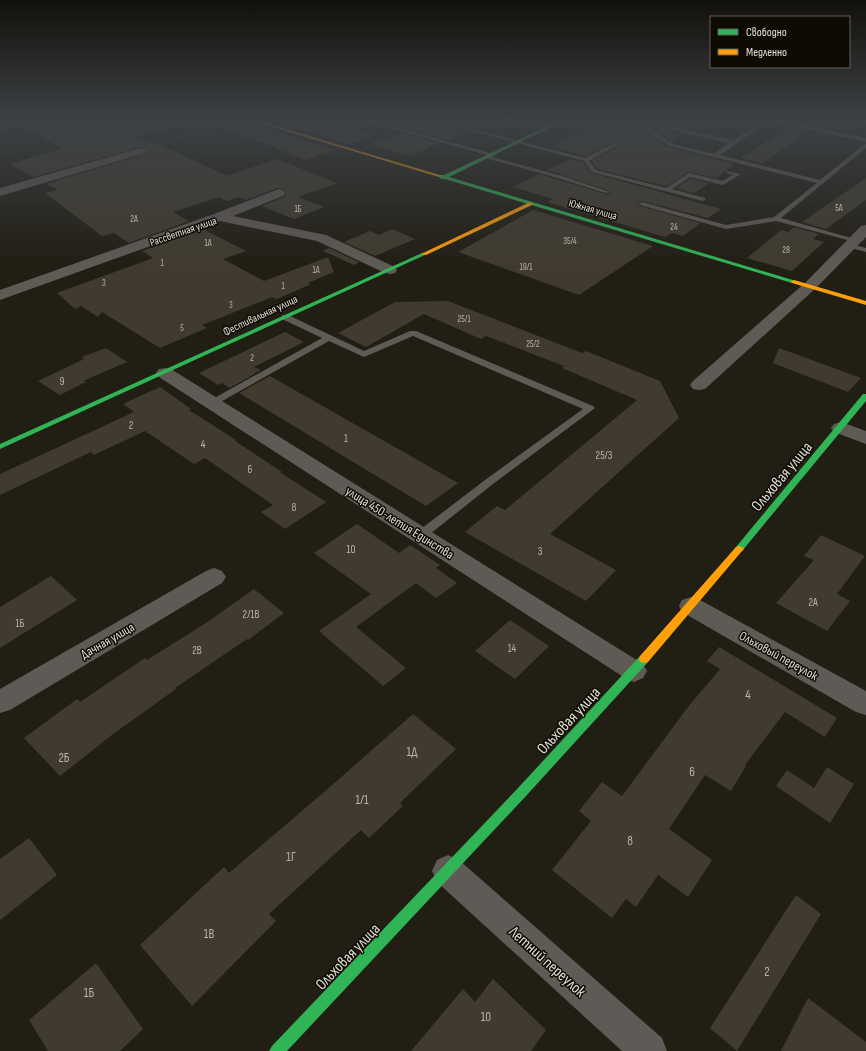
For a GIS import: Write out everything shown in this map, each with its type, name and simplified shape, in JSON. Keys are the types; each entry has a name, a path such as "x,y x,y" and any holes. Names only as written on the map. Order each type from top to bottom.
{"street":[{"path":"0,192 86,167"},
{"name":"Южная улица","path":"407,167 811,285 866,303"},
{"path":"443,178 466,167"},
{"path":"219,217 279,193"},
{"name":"Фестивальная улица","path":"0,447 390,270 530,204"},
{"name":"Рассветная улица","path":"0,296 219,217 321,238 390,270"},
{"path":"699,385 811,285 866,229"},
{"name":"улица 450-летия Единства","path":"165,373 634,671"},
{"name":"Ольховая улица","path":"277,1051 448,871 634,671 692,606 866,396"},
{"path":"841,428 866,438"},
{"name":"Дачная улица","path":"0,702 214,577"},
{"name":"Ольховый переулок","path":"692,606 866,704"},
{"name":"Летний переулок","path":"448,871 648,1051"}],"lane":[{"path":"526,167 607,192"},
{"path":"591,167 594,171 703,199"},
{"path":"760,167 822,182"},
{"path":"776,219 840,167"},
{"path":"666,190 686,174 723,184 738,174 728,172"},
{"path":"642,204 726,226 776,219 852,243 866,250"},
{"path":"284,317 364,354 413,332 590,408 489,482 421,535"},
{"path":"212,403 328,338"}],"building":[{"path":"15,167 69,167 33,177"},
{"path":"102,167 208,167 227,176 253,167 297,167 337,183 298,197 324,207 294,219 262,206 284,197 286,192 283,189 278,188 246,200 238,197 227,201 219,197 173,212 189,221 129,243 114,233 102,236 45,193 58,190 46,184"},
{"path":"553,167 587,167 592,173 721,209 708,218 642,201 638,203 640,206 700,223 683,236 672,233 665,237 547,202 553,199 513,187 539,174 605,194 611,193 610,191 547,170"},
{"path":"596,167 731,167 716,178 689,172 666,186 597,169"},
{"path":"866,178 866,200 826,229 802,222"},
{"path":"690,179 709,183 694,193 676,188"},
{"path":"533,210 653,246 579,295 458,252"},
{"path":"794,227 819,234 813,239 824,242 792,271 747,258 781,230 788,232"},
{"path":"203,229 246,251 223,259 264,281 328,257 334,272 277,299 272,297 202,325 207,328 160,348 102,312 98,317 81,306 75,309 57,293 153,258 142,251"},
{"path":"392,229 415,239 375,256 344,242 370,231 379,235"},
{"path":"329,248 359,262 354,265 323,251"},
{"path":"448,301 582,353 586,351 660,381 679,418 550,534 616,570 586,601 465,532 497,506 505,510 637,400 562,368 564,366 486,336 481,339 424,314 366,347 338,333 395,302"},
{"path":"285,332 304,342 254,367 261,370 230,388 222,383 218,385 199,373"},
{"path":"106,348 127,362 83,381 86,382 60,395 38,381 84,359 82,357"},
{"path":"779,348 861,378 848,392 773,363"},
{"path":"270,376 458,483 426,506 239,393"},
{"path":"160,387 191,409 189,410 236,440 235,441 282,472 281,473 326,502 285,529 261,512 273,505 205,458 194,464 145,431 94,455 91,452 0,495 0,474 134,412 123,404"},
{"path":"357,524 399,553 410,545 440,565 436,568 457,583 436,598 416,583 356,627 406,668 383,686 319,631 371,594 314,553"},
{"path":"821,535 865,556 837,594 850,601 827,631 776,603 814,560 804,556"},
{"path":"51,576 77,600 0,648 0,607"},
{"path":"254,589 284,613 248,640 247,639 175,688 176,689 113,734 60,776 24,738 77,699 80,702 145,658 147,660 206,623"},
{"path":"510,620 549,646 515,679 475,651"},
{"path":"719,647 837,718 825,737 785,712 745,765 746,766 731,791 705,775 669,829 712,860 688,897 658,875 636,907 626,899 612,918 552,870 591,821 579,811 602,782 622,796 688,707 720,669 707,661"},
{"path":"413,714 456,749 400,803 403,806 369,838 361,830 269,914 276,921 192,1006 140,945 224,867 229,873"},
{"path":"827,767 854,784 830,823 776,786 787,770 814,788"},
{"path":"29,838 57,875 0,920 0,859"},
{"path":"796,895 821,914 737,1051 710,1028"},
{"path":"96,963 143,1029 120,1051 48,1051 29,1020"},
{"path":"493,979 546,1030 531,1051 411,1051 463,989 475,1002"},
{"path":"808,998 866,1042 866,1051 781,1051"}],"traffic: fast":[{"path":"443,178 466,167"},
{"path":"441,176 794,282"},
{"path":"0,447 424,254"},
{"path":"739,549 866,396"},
{"path":"277,1051 522,792 644,659"}],"traffic: slow":[{"path":"411,167 441,176"},
{"path":"424,254 530,204"},
{"path":"794,282 866,303"},
{"path":"644,659 739,549"}]}
